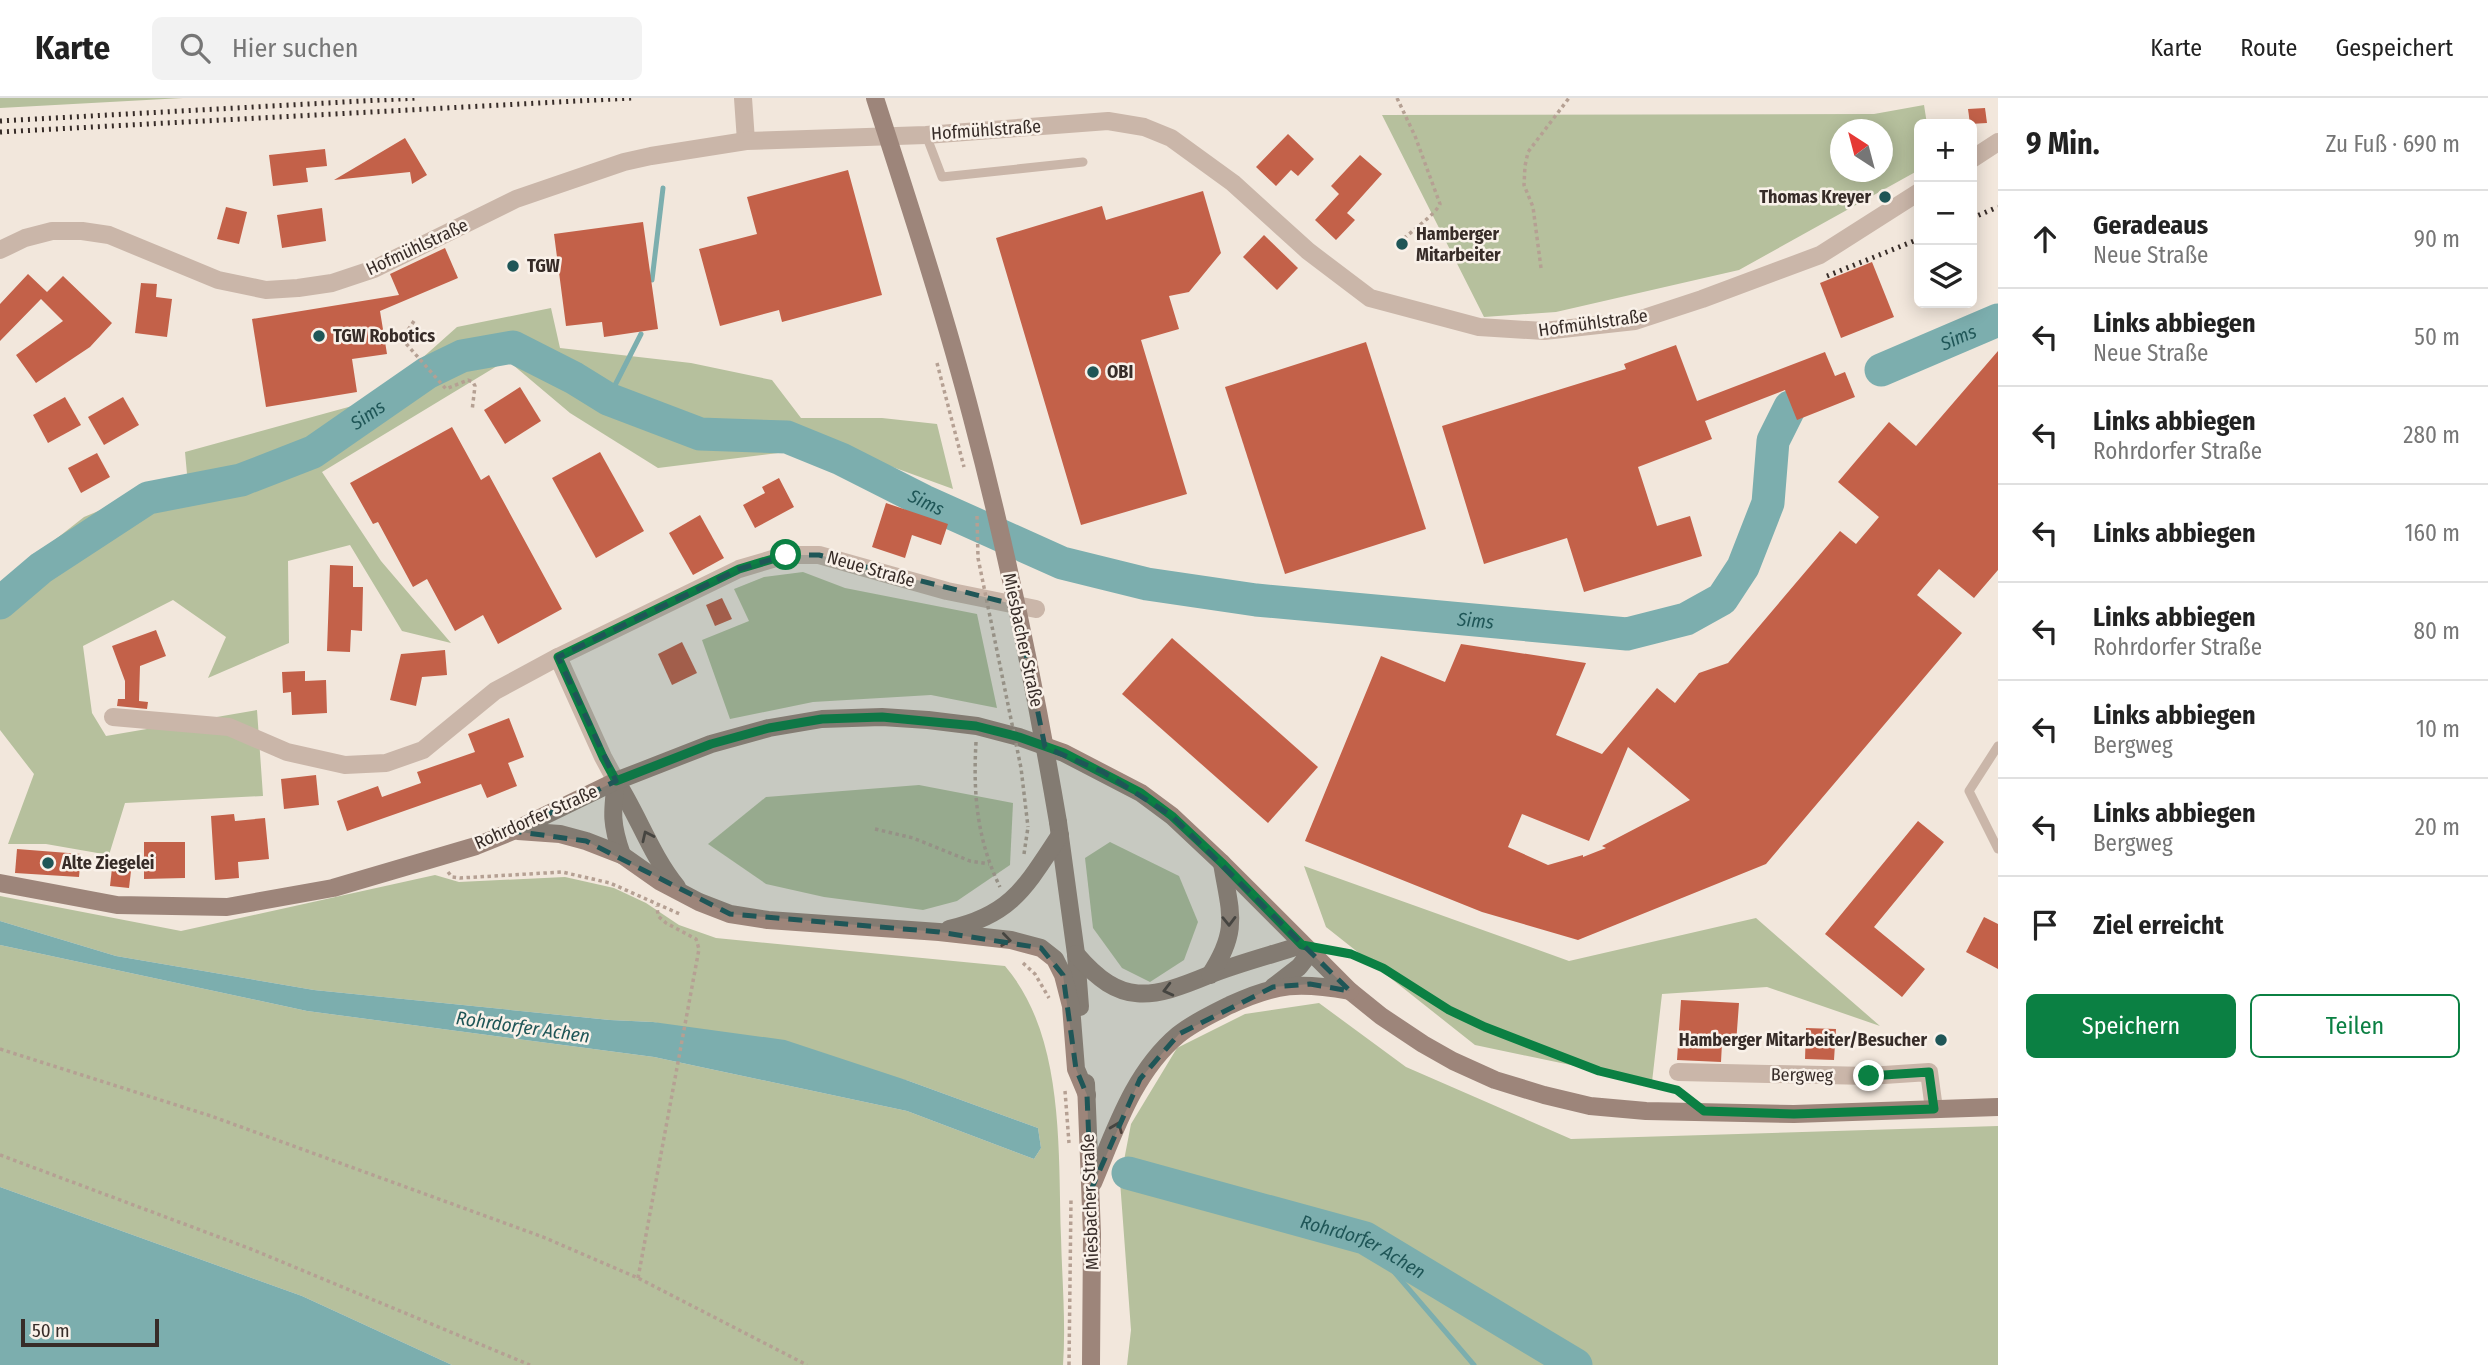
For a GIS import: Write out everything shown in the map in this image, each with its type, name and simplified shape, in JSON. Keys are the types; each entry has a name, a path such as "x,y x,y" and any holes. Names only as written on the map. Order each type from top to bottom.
{"main road":[{"name":"Miesbacher Straße","path":"875,98 916,223 972,417 1042,728 1076,954 1087,1095 1091,1190 1091,1365"},
{"name":"Rohrdorfer Straße","path":"0,883 117,905 227,907 333,888 477,846 616,781 711,744 769,728 822,719 882,717 976,726 1064,753 1141,793 1172,816 1222,863 1350,991 1381,1016 1453,1061 1495,1080 1590,1105 1646,1111 1794,1114 1998,1107"},
{"path":"616,781 613,830 622,855"},
{"path":"616,781 633,808 661,867 680,890"},
{"path":"939,932 993,915 1019,893 1059,829"},
{"path":"513,831 559,834 586,841 622,855 659,881 699,902 730,914 768,920 939,932 1031,944 1041,948 1055,959 1063,975 1071,1006 1076,1069 1087,1095"},
{"path":"1210,975 1228,942 1231,924 1222,863"},
{"path":"1076,954 1103,982 1126,992 1140,994 1191,984 1210,975 1306,949"},
{"path":"1091,1190 1122,1113 1140,1080 1159,1054 1179,1034 1203,1018 1273,988 1298,967 1306,949"},
{"path":"1273,988 1310,984 1350,991"}],"street":[{"path":"743,98 746,141"},
{"name":"Hofmühlstraße","path":"0,250 24,238 52,231 82,231 109,235 218,281 266,290 298,288 332,283 374,269 516,199 624,162 746,141 926,135 1108,121 1144,127 1171,138 1233,183 1308,251 1370,298 1459,323 1522,332 1570,330 1635,321 1702,299 1820,255 1914,195"},
{"path":"1977,156 1998,142"},
{"name":"Neue Straße","path":"113,717 229,727 287,752 345,765 386,763 423,750 495,691 558,657 739,569 786,555 819,555 947,591 1036,609"},
{"path":"558,657 616,781"},
{"name":"Bergweg","path":"1678,1072 1869,1076 1929,1072 1934,1109"}],"lane":[{"path":"926,135 942,177 1083,162"},
{"path":"1998,746 1969,791 1998,849"}],"path":[{"path":"1397,98 1415,136 1440,204 1438,210 1399,243"},
{"path":"1541,268 1533,207 1524,185 1525,166 1528,152 1569,98"},
{"path":"414,321 402,339 446,389 468,380 473,382 475,386 472,411"},
{"path":"936,361 967,476"},
{"path":"977,515 978,558 1021,768 1028,827"},
{"path":"976,726 977,816 989,864 1002,892"},
{"path":"876,829 913,838 970,861 989,864"},
{"path":"638,1278 699,949 696,939 689,933 666,923 658,916 657,905"},
{"path":"1306,949 1351,954 1383,968 1449,1010 1498,1031 1599,1071 1677,1090"},
{"path":"1016,959 1035,974 1050,999"},
{"path":"0,1049 211,1116 543,1237 638,1278 807,1365"},
{"path":"1065,1091 1070,1155"},
{"path":"0,1155 251,1249 530,1365"},
{"path":"1069,1365 1071,1195"}],"highlighted area":[{"path":"786,555 819,555 1016,605 1045,747 1103,772 1172,816 1350,991 1310,984 1273,987 1179,1034 1140,1079 1091,1190 1087,1095 1076,1069 1063,975 1041,948 939,932 730,914 586,841 513,831 616,781 558,657 739,569"}],"green space":[{"path":"0,98 183,98 0,108"},
{"path":"1924,105 1926,119 1914,119 1914,173 1739,270 1556,312 1484,317 1382,115 1874,114"},
{"path":"551,308 560,348 691,363 772,380 801,418 882,418 937,424 953,489 835,446 658,468 570,413 507,360 322,472 381,561 451,643 402,631 350,545 288,561 289,643 208,678 226,637 173,600 83,646 92,713 106,736 257,710 263,796 125,803 109,855 46,844 8,844 34,774 0,730 0,583 84,517 187,474 185,452 363,403 411,368 457,327"},
{"path":"803,572 845,588 977,614 997,708 931,695 813,702 730,719 702,640 749,621 734,589 764,577"},
{"path":"919,785 1013,803 1010,865 957,901 923,910 824,897 766,884 708,844 766,797"},
{"path":"1110,842 1179,876 1198,922 1184,960 1150,982 1122,968 1093,928 1085,858"},
{"path":"1304,866 1569,961 1756,918 1880,1026 1767,987 1662,994 1652,1082 1475,1045 1326,927"},
{"path":"435,875 459,882 565,877 614,888 646,903 679,925 716,938 1005,966 1025,994 1039,1026 1054,1095 1058,1131 1063,1365 452,1365 302,1296 0,1187 0,945 307,1011 654,1057 907,1111 1034,1159 1041,1148 1038,1128 909,1081 653,1022 314,990 116,956 0,921 0,896 181,931"},
{"path":"1319,1003 1406,1067 1571,1139 1998,1126 1998,1365 1127,1365 1131,1330 1120,1181 1131,1124 1177,1048 1245,1014"}],"water":[{"path":"0,921 116,956 314,990 653,1022 785,1040 1038,1128 1041,1148 1034,1159 907,1111 654,1057 307,1011 0,945"},
{"path":"0,1187 302,1296 452,1365 0,1365"}],"building":[{"path":"1985,108 1987,123 1977,124 1977,119 1969,119 1968,109"},
{"path":"1288,134 1314,159 1298,176 1291,170 1276,186 1256,167"},
{"path":"405,138 427,175 412,184 410,172 334,180"},
{"path":"325,149 327,166 306,168 308,182 273,186 269,155"},
{"path":"1360,155 1382,174 1347,213 1355,220 1336,240 1315,220 1339,194 1331,186"},
{"path":"848,170 882,295 782,322 779,310 720,326 699,249 757,234 747,197"},
{"name":"OBI","path":"1203,191 1221,253 1189,292 1169,296 1179,329 1141,340 1187,494 1081,525 996,238 1102,206 1106,220"},
{"path":"226,207 247,212 239,244 217,239"},
{"path":"322,208 326,241 282,248 277,215"},
{"path":"643,222 658,329 604,337 602,322 566,326 554,234"},
{"path":"1264,235 1298,268 1277,290 1243,257"},
{"name":"TGW Robotics","path":"445,248 458,278 380,311 387,354 352,359 357,392 266,407 252,319 399,295 390,274"},
{"path":"1872,262 1894,317 1841,338 1820,283"},
{"path":"28,274 47,292 63,276 112,323 90,347 36,383 16,355 63,321 41,299 0,341 0,304"},
{"path":"141,283 157,284 156,297 172,299 167,337 135,333"},
{"path":"1366,342 1426,529 1285,574 1225,387"},
{"path":"1676,345 1697,401 1825,352 1835,376 1845,372 1855,397 1797,420 1785,390 1705,421 1712,439 1638,467 1657,526 1690,516 1702,556 1584,592 1567,538 1484,564 1442,426 1626,369 1624,364"},
{"path":"1998,351 1998,570 1974,598 1939,569 1917,595 1962,633 1766,864 1578,940 1482,912 1305,841 1381,656 1445,682 1461,644 1586,663 1556,735 1602,754 1657,688 1675,703 1699,673 1728,663 1840,531 1856,544 1879,517 1838,482 1889,422 1916,446","holes":["1628,747 1690,800 1602,846 1606,848 1583,857 1548,865 1508,847 1522,814 1589,841"]},
{"path":"520,387 541,421 505,444 484,410"},
{"path":"65,397 81,425 48,443 33,415"},
{"path":"123,397 139,425 104,445 88,417"},
{"path":"452,427 481,480 489,475 562,609 498,644 483,615 455,631 427,579 413,587 378,522 373,524 350,483"},
{"path":"600,452 644,531 596,558 552,478"},
{"path":"97,453 110,477 81,493 68,468"},
{"path":"779,478 794,507 755,528 743,505 765,493 762,487"},
{"path":"886,503 948,524 941,545 912,535 905,558 872,547"},
{"path":"700,515 724,558 693,575 669,533"},
{"path":"330,565 353,566 353,587 363,587 362,631 351,630 350,652 327,651"},
{"path":"722,598 732,619 715,626 706,605"},
{"path":"156,630 166,656 140,666 139,701 148,702 147,709 117,706 118,699 125,699 125,681 112,646"},
{"path":"1172,638 1318,767 1268,823 1122,694"},
{"path":"682,642 697,673 672,685 658,654"},
{"path":"445,650 447,675 422,677 416,706 390,700 401,654"},
{"path":"305,671 305,681 326,680 327,713 292,715 291,692 283,693 282,672"},
{"path":"509,718 524,757 508,763 517,786 487,798 481,784 347,831 337,801 378,786 382,797 421,783 417,772 475,752 468,734"},
{"path":"316,775 319,805 284,809 281,779"},
{"path":"234,814 235,821 265,818 269,859 238,862 239,878 215,880 211,816"},
{"path":"1918,821 1944,842 1874,927 1925,969 1902,997 1825,934"},
{"path":"144,842 185,842 185,878 144,879"},
{"name":"Alte Ziegelei","path":"17,849 81,854 79,877 15,873"},
{"path":"112,868 131,871 129,888 110,886"},
{"path":"1984,917 1998,924 1998,969 1966,952"},
{"path":"1681,1000 1739,1003 1736,1044 1722,1043 1721,1062 1677,1060"},
{"path":"1806,1028 1836,1029 1834,1060 1805,1059"}],"waterway":[{"path":"652,280 663,188"},
{"name":"Sims","path":"1881,370 1998,320"},
{"path":"608,399 641,334"},
{"name":"Sims","path":"0,603 41,568 148,498 241,480 313,452 427,373 462,356 513,347 608,399 700,434 787,437 841,459 924,501 1062,563 1147,584 1256,600 1627,634 1686,619 1722,599 1743,567 1768,503 1773,441 1790,407"},
{"name":"Rohrdorfer Achen","path":"1128,1173 1365,1238 1576,1365"},
{"path":"1365,1238 1474,1365"}],"railway":[{"path":"0,121 417,98"},
{"path":"0,132 632,98"},
{"path":"1977,216 1998,207"},
{"path":"1827,276 1914,241"}],"place":[{"name":"Thomas Kreyer","path":"1885,197"},
{"name":"Hamberger Mitarbeiter","path":"1402,244"},
{"name":"TGW","path":"513,266"},
{"name":"TGW Robotics","path":"319,336"},
{"name":"OBI","path":"1093,372"},
{"name":"Alte Ziegelei","path":"48,863"},
{"name":"Hamberger Mitarbeiter/Besucher","path":"1941,1040"}],"route":[{"path":"786,555 739,569 558,657 616,781 711,744 769,728 822,719 882,717 976,726 1064,753 1141,793 1172,816 1222,863 1302,945 1351,954 1383,968 1449,1010 1485,1027 1599,1071 1677,1090 1704,1111 1794,1114 1934,1109 1929,1072 1869,1076"}]}
